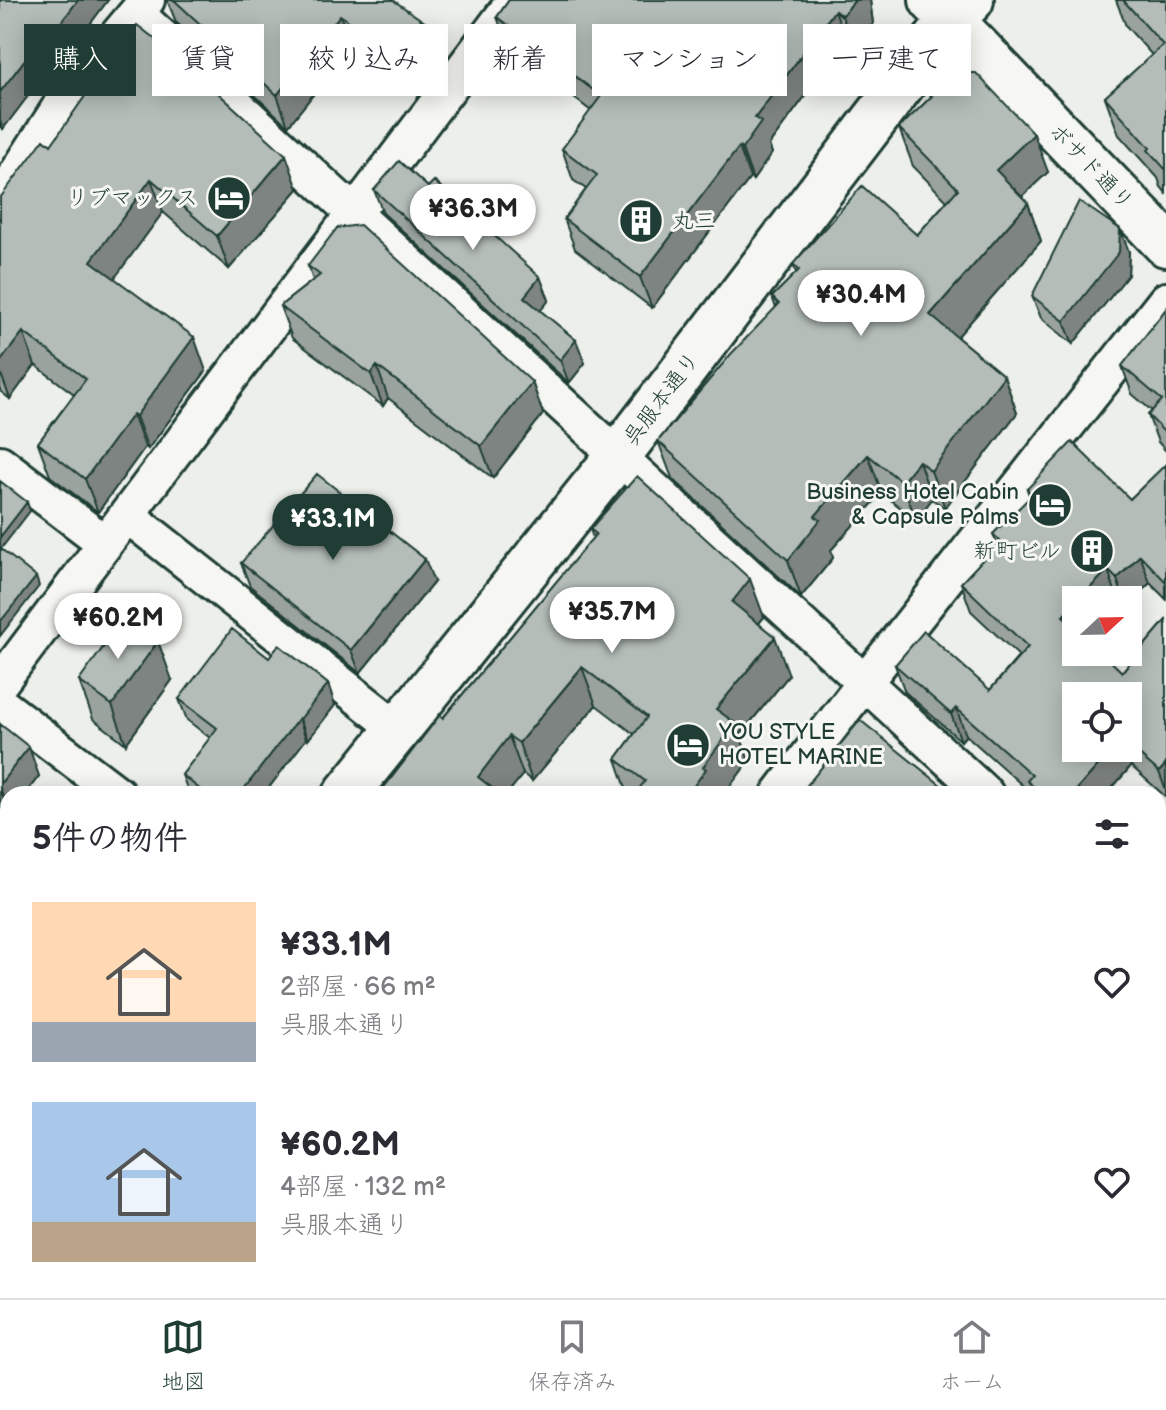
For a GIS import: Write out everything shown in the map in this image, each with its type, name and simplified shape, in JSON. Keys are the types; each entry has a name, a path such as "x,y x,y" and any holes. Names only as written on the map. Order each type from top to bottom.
{"main road":[{"name":"ボサド通り","path":"951,7 1166,244"},
{"name":"呉服本通り","path":"352,786 618,456 951,7"}],"street":[{"path":"0,683 515,0"},
{"path":"0,200 68,94 142,6 354,214 977,786"},
{"path":"785,786 1166,300"},
{"path":"0,463 105,543"},
{"path":"127,515 398,729"},
{"path":"0,704 108,786"}],"building":[{"path":"0,0 78,0 60,24 24,24 24,61 0,92"},
{"path":"174,0 393,0 426,23 353,24 340,15 333,24 280,24 280,91 277,95 264,83 264,24 200,24"},
{"path":"509,0 855,0 842,16 835,10 825,24 803,24 803,53 787,75 787,24 592,24 592,89 576,77 576,24 506,24 497,17"},
{"path":"1123,0 1166,0 1166,170 1105,97 1163,45"},
{"path":"136,26 152,37 152,96 221,96 286,155 217,236 151,179 91,261 194,337 85,479 38,443 86,379 23,332 0,362 0,198 44,139 51,145 85,96 136,96"},
{"path":"971,73 976,73 1034,134 996,170 1028,203 930,315 1004,376 931,471 919,461 902,482 868,455 815,516 820,520 788,560 658,441 731,354 779,304 772,297 799,270 793,264 862,186 917,235 958,189 899,128 932,96 971,96"},
{"path":"601,96 771,96 755,118 761,122 742,149 739,147 640,277 564,219 597,175 562,149"},
{"path":"399,161 428,187 434,181 540,277 524,297 576,340 560,360 374,190"},
{"path":"1079,201 1120,229 1119,252 1064,321 1032,296"},
{"path":"360,225 532,382 481,446 377,366 371,374 280,306 320,275 308,266 337,228"},
{"path":"1166,309 1166,434 1148,415 1162,400 1122,366"},
{"path":"1072,442 1130,499 1166,464 1166,582 1140,555 1117,579 1108,570 1092,586 1062,586 1062,666 1116,666 1122,672 1127,666 1142,666 1142,648 1166,620 1166,764 1159,772 1142,757 1142,682 1062,682 1062,762 1101,762 1080,786 1033,786 1027,781 1032,775 956,708 951,714 895,665 924,631 990,690 1028,647 961,583 1000,541 993,534 1032,495 1027,489"},
{"path":"317,474 425,559 351,650 241,563"},
{"path":"637,476 750,579 732,602 775,637 716,709 735,723 703,767 706,769 694,786 641,786 645,781 616,759 647,717 582,667 519,743 509,736 478,777 490,786 385,786 440,715 443,718 596,534 590,529"},
{"path":"0,481 27,502 0,537"},
{"path":"0,548 36,577 0,622"},
{"path":"125,617 158,641 112,705 79,681"},
{"path":"232,629 269,658 279,645 328,684 246,786 196,786 182,775 217,728 179,699"},
{"path":"860,720 942,786 806,786"},
{"path":"0,724 29,747 0,784"}],"place":[{"name":"リブマックス","path":"229,198"},
{"name":"丸三","path":"641,221"},
{"name":"Business Hotel Cabin & Capsule Palms","path":"1050,505"},
{"name":"新町ビル","path":"1092,551"},
{"name":"YOU STYLE HOTEL MARINE","path":"688,745"}]}
